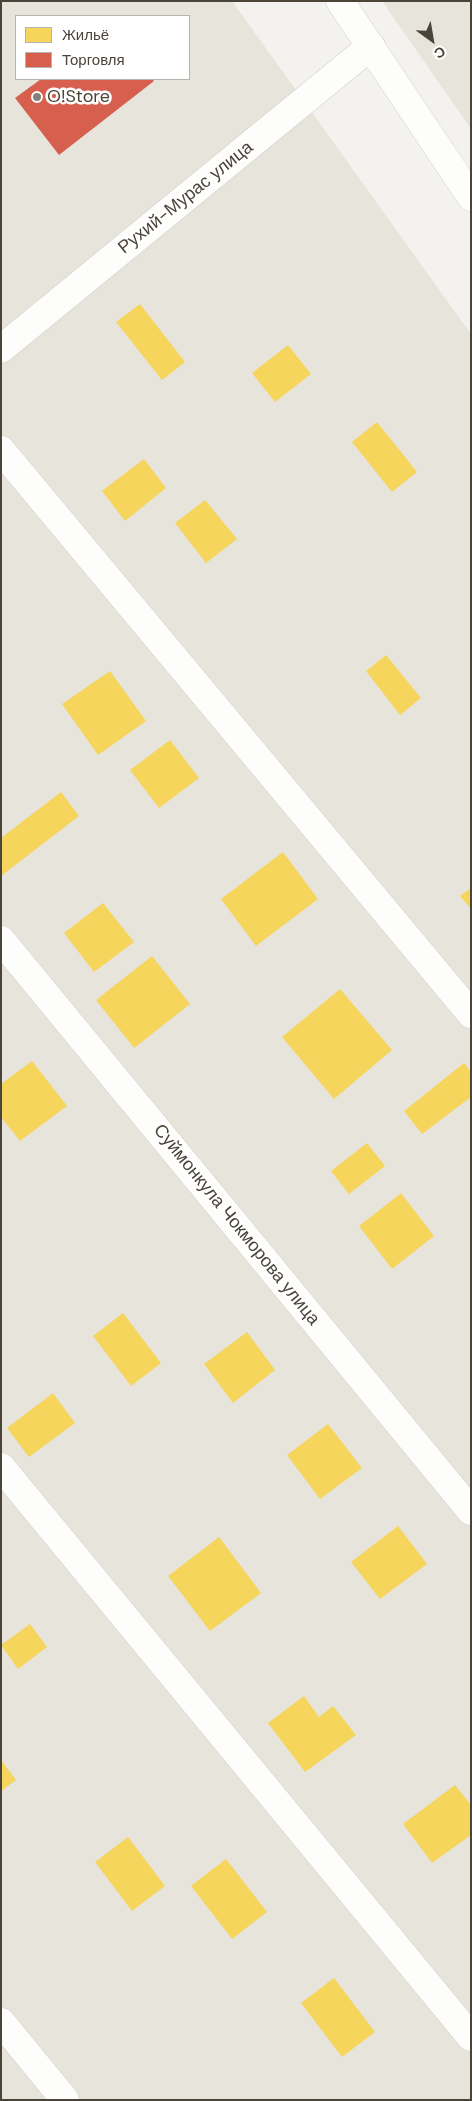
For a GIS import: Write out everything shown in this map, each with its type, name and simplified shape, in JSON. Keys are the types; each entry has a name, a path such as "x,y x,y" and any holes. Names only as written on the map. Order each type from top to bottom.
{"street":[{"path":"340,1 471,197"},
{"name":"Рухий-Мурас улица","path":"1,349 371,46"},
{"path":"1,450 471,1014"},
{"name":"Суймонкула Чокморова улица","path":"1,940 471,1511"},
{"path":"1,1467 471,2036"},
{"path":"1,2022 65,2100"}],"shaded area":[{"path":"1,1 232,1 471,334 471,2100 1,2100"},
{"path":"382,1 471,1 471,129"}],"building: Жильё":[{"path":"140,304 185,362 162,380 116,322"},
{"path":"288,345 311,374 275,402 252,373"},
{"path":"377,422 417,472 392,492 352,442"},
{"path":"144,459 166,488 125,521 102,491"},
{"path":"205,500 237,539 206,563 175,523"},
{"path":"386,655 421,698 400,715 366,671"},
{"path":"110,671 146,721 98,755 62,704"},
{"path":"170,740 199,778 159,808 130,770"},
{"path":"61,792 79,816 1,876 1,838"},
{"path":"283,852 318,899 256,946 221,899"},
{"path":"471,888 471,909 460,896"},
{"path":"103,903 134,942 94,972 64,933"},
{"path":"152,956 190,1004 134,1048 96,1000"},
{"path":"340,989 392,1050 334,1099 282,1037"},
{"path":"32,1061 67,1106 20,1141 1,1117 1,1084"},
{"path":"464,1063 471,1072 471,1097 422,1134 404,1111"},
{"path":"367,1143 385,1166 349,1194 331,1171"},
{"path":"401,1193 434,1236 392,1269 359,1226"},
{"path":"123,1313 161,1363 131,1386 93,1336"},
{"path":"247,1332 275,1370 233,1403 204,1364"},
{"path":"53,1393 75,1423 29,1457 7,1428"},
{"path":"328,1424 362,1468 320,1499 287,1455"},
{"path":"398,1526 427,1564 380,1599 351,1562"},
{"path":"219,1537 261,1593 210,1631 168,1576"},
{"path":"30,1624 47,1647 18,1669 1,1645"},
{"path":"304,1696 319,1717 333,1706 356,1735 305,1772 268,1723"},
{"path":"1,1760 16,1780 1,1791"},
{"path":"455,1785 471,1805 471,1835 432,1863 403,1824"},
{"path":"128,1837 165,1886 132,1911 95,1862"},
{"path":"226,1859 267,1912 232,1939 191,1886"},
{"path":"334,1978 375,2032 342,2057 301,2003"}],"building: Торговля":[{"path":"40,80 154,81 59,155 15,98"}],"place":[{"name":"O!Store","path":"37,97"}]}
